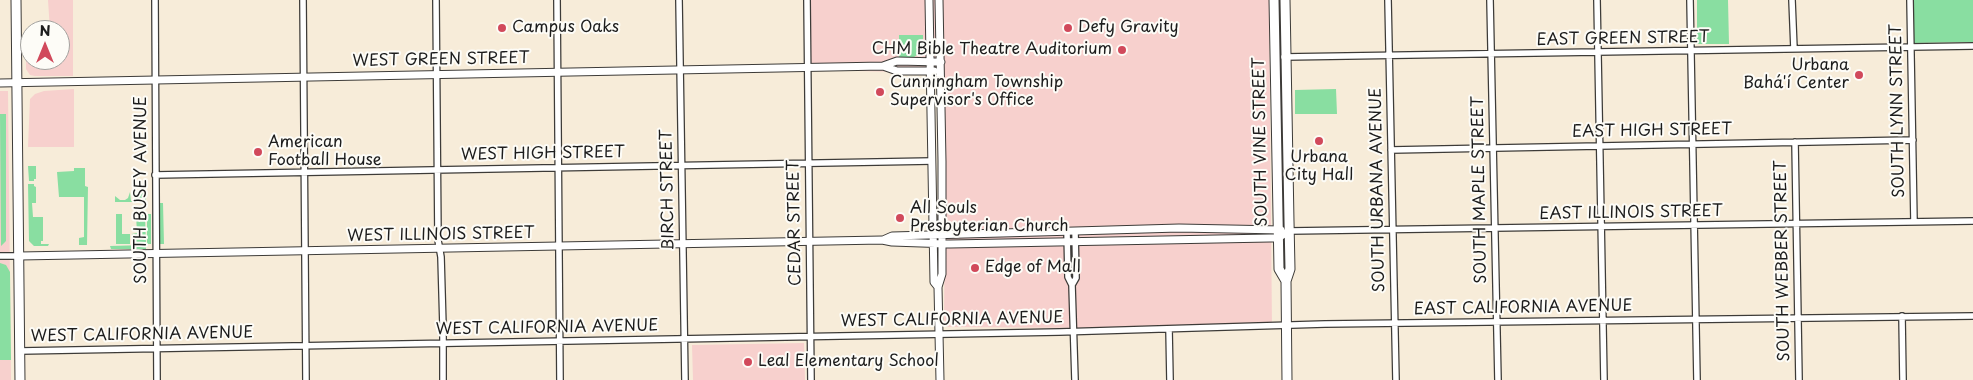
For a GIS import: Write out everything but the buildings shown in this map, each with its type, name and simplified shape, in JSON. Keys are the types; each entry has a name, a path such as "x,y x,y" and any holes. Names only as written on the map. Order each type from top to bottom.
{"main road":[{"path":"16,0 20,380"},
{"name":"SOUTH VINE STREET","path":"1274,0 1279,269 1286,281"},
{"name":"SOUTH VINE STREET","path":"1285,0 1290,232 1290,269 1286,281 1287,380"},
{"path":"1276,107 1287,107"},
{"path":"1277,179 1289,179"}],"street":[{"name":"SOUTH BUSEY AVENUE","path":"155,0 157,380"},
{"path":"303,0 306,380"},
{"path":"436,0 438,240 443,380"},
{"path":"557,0 560,380"},
{"name":"BIRCH STREET","path":"679,0 685,380"},
{"name":"CEDAR STREET","path":"807,0 811,380"},
{"path":"929,0 934,282 938,287"},
{"path":"939,0 942,235 942,274 938,287 940,380"},
{"name":"SOUTH URBANA AVENUE","path":"1388,0 1396,380"},
{"name":"SOUTH MAPLE STREET","path":"1490,0 1498,380"},
{"path":"1597,0 1604,380"},
{"path":"1690,0 1697,380"},
{"path":"1792,0 1794,49"},
{"name":"SOUTH LYNN STREET","path":"1910,0 1914,222"},
{"name":"EAST GREEN STREET","path":"1274,57 1973,46"},
{"name":"WEST GREEN STREET","path":"0,83 883,66 897,62 941,62"},
{"name":"WEST GREEN STREET","path":"883,66 897,71 941,71"},
{"name":"EAST HIGH STREET","path":"1391,150 1913,140"},
{"name":"SOUTH WEBBER STREET","path":"1795,142 1799,380"},
{"name":"WEST HIGH STREET","path":"155,175 932,161"},
{"name":"EAST ILLINOIS STREET","path":"1068,242 1239,239 1290,232 1973,222"},
{"path":"1239,229 1239,239"},
{"name":"EAST ILLINOIS STREET","path":"1071,231 1239,229 1278,233"},
{"path":"1071,231 1076,242 1076,278 1072,285"},
{"path":"1071,231 1068,242 1068,277 1072,285 1075,380"},
{"name":"WEST ILLINOIS STREET","path":"933,240 942,235 1071,231"},
{"name":"WEST ILLINOIS STREET","path":"0,256 810,242 882,240 892,236 933,240 942,244 1068,242"},
{"path":"1902,316 1903,380"},
{"name":"EAST CALIFORNIA AVENUE","path":"1074,332 1394,323 1973,316"},
{"path":"1169,329 1170,380"},
{"name":"WEST CALIFORNIA AVENUE","path":"20,351 1074,332"}],"shaded area":[{"path":"48,0 73,0 73,76 35,76 30,75 27,70 70,70 70,20 49,20"},
{"path":"807,0 1269,0 1272,329 944,327 944,124 936,73 819,70 807,67"},
{"path":"74,89 74,147 28,147 30,99 35,94 44,91"},
{"path":"0,91 8,91 11,380 0,380"},
{"name":"Leal Elementary School","path":"804,343 805,380 693,380 692,345"}],"green space":[{"path":"1697,0 1728,0 1729,44 1697,44"},
{"path":"1912,0 1973,0 1973,42 1913,43"},
{"path":"899,35 923,35 923,51 914,57 899,57"},
{"path":"1336,89 1337,114 1295,114 1295,90"},
{"path":"0,114 6,114 6,241 1,246"},
{"path":"28,166 36,166 36,179 34,181 29,181"},
{"path":"74,168 85,168 85,186 88,187 87,245 79,245 79,238 84,237 84,197 59,197 57,172 74,171"},
{"path":"28,184 34,184 36,187 36,203 32,203 33,217 43,217 43,241 41,241 41,244 49,244 48,246 34,246 29,241"},
{"path":"146,189 146,209 143,202 115,202 115,196 120,200 125,200 130,192 131,201 139,201 139,193"},
{"path":"160,203 163,203 164,244 160,244"},
{"path":"116,214 122,214 122,234 130,234 130,244 116,244"},
{"path":"147,214 151,214 151,244 147,244"},
{"path":"136,215 145,215 146,244 132,244 132,234 137,233"},
{"path":"146,245 146,249 111,249 110,246"},
{"path":"0,263 6,265 10,272 11,360 0,360"}],"place":[{"name":"Campus Oaks","path":"502,28"},
{"name":"Defy Gravity","path":"1068,28"},
{"name":"CHM Bible Theatre Auditorium","path":"1122,50"},
{"name":"Urbana Bahá'í Center","path":"1859,75"},
{"name":"Cunningham Township Supervisor's Office","path":"880,92"},
{"name":"Urbana City Hall","path":"1319,141"},
{"name":"American Football House","path":"258,152"},
{"name":"All Souls Presbyterian Church","path":"900,218"},
{"name":"Edge of Mall","path":"975,268"},
{"name":"Leal Elementary School","path":"748,362"}]}
